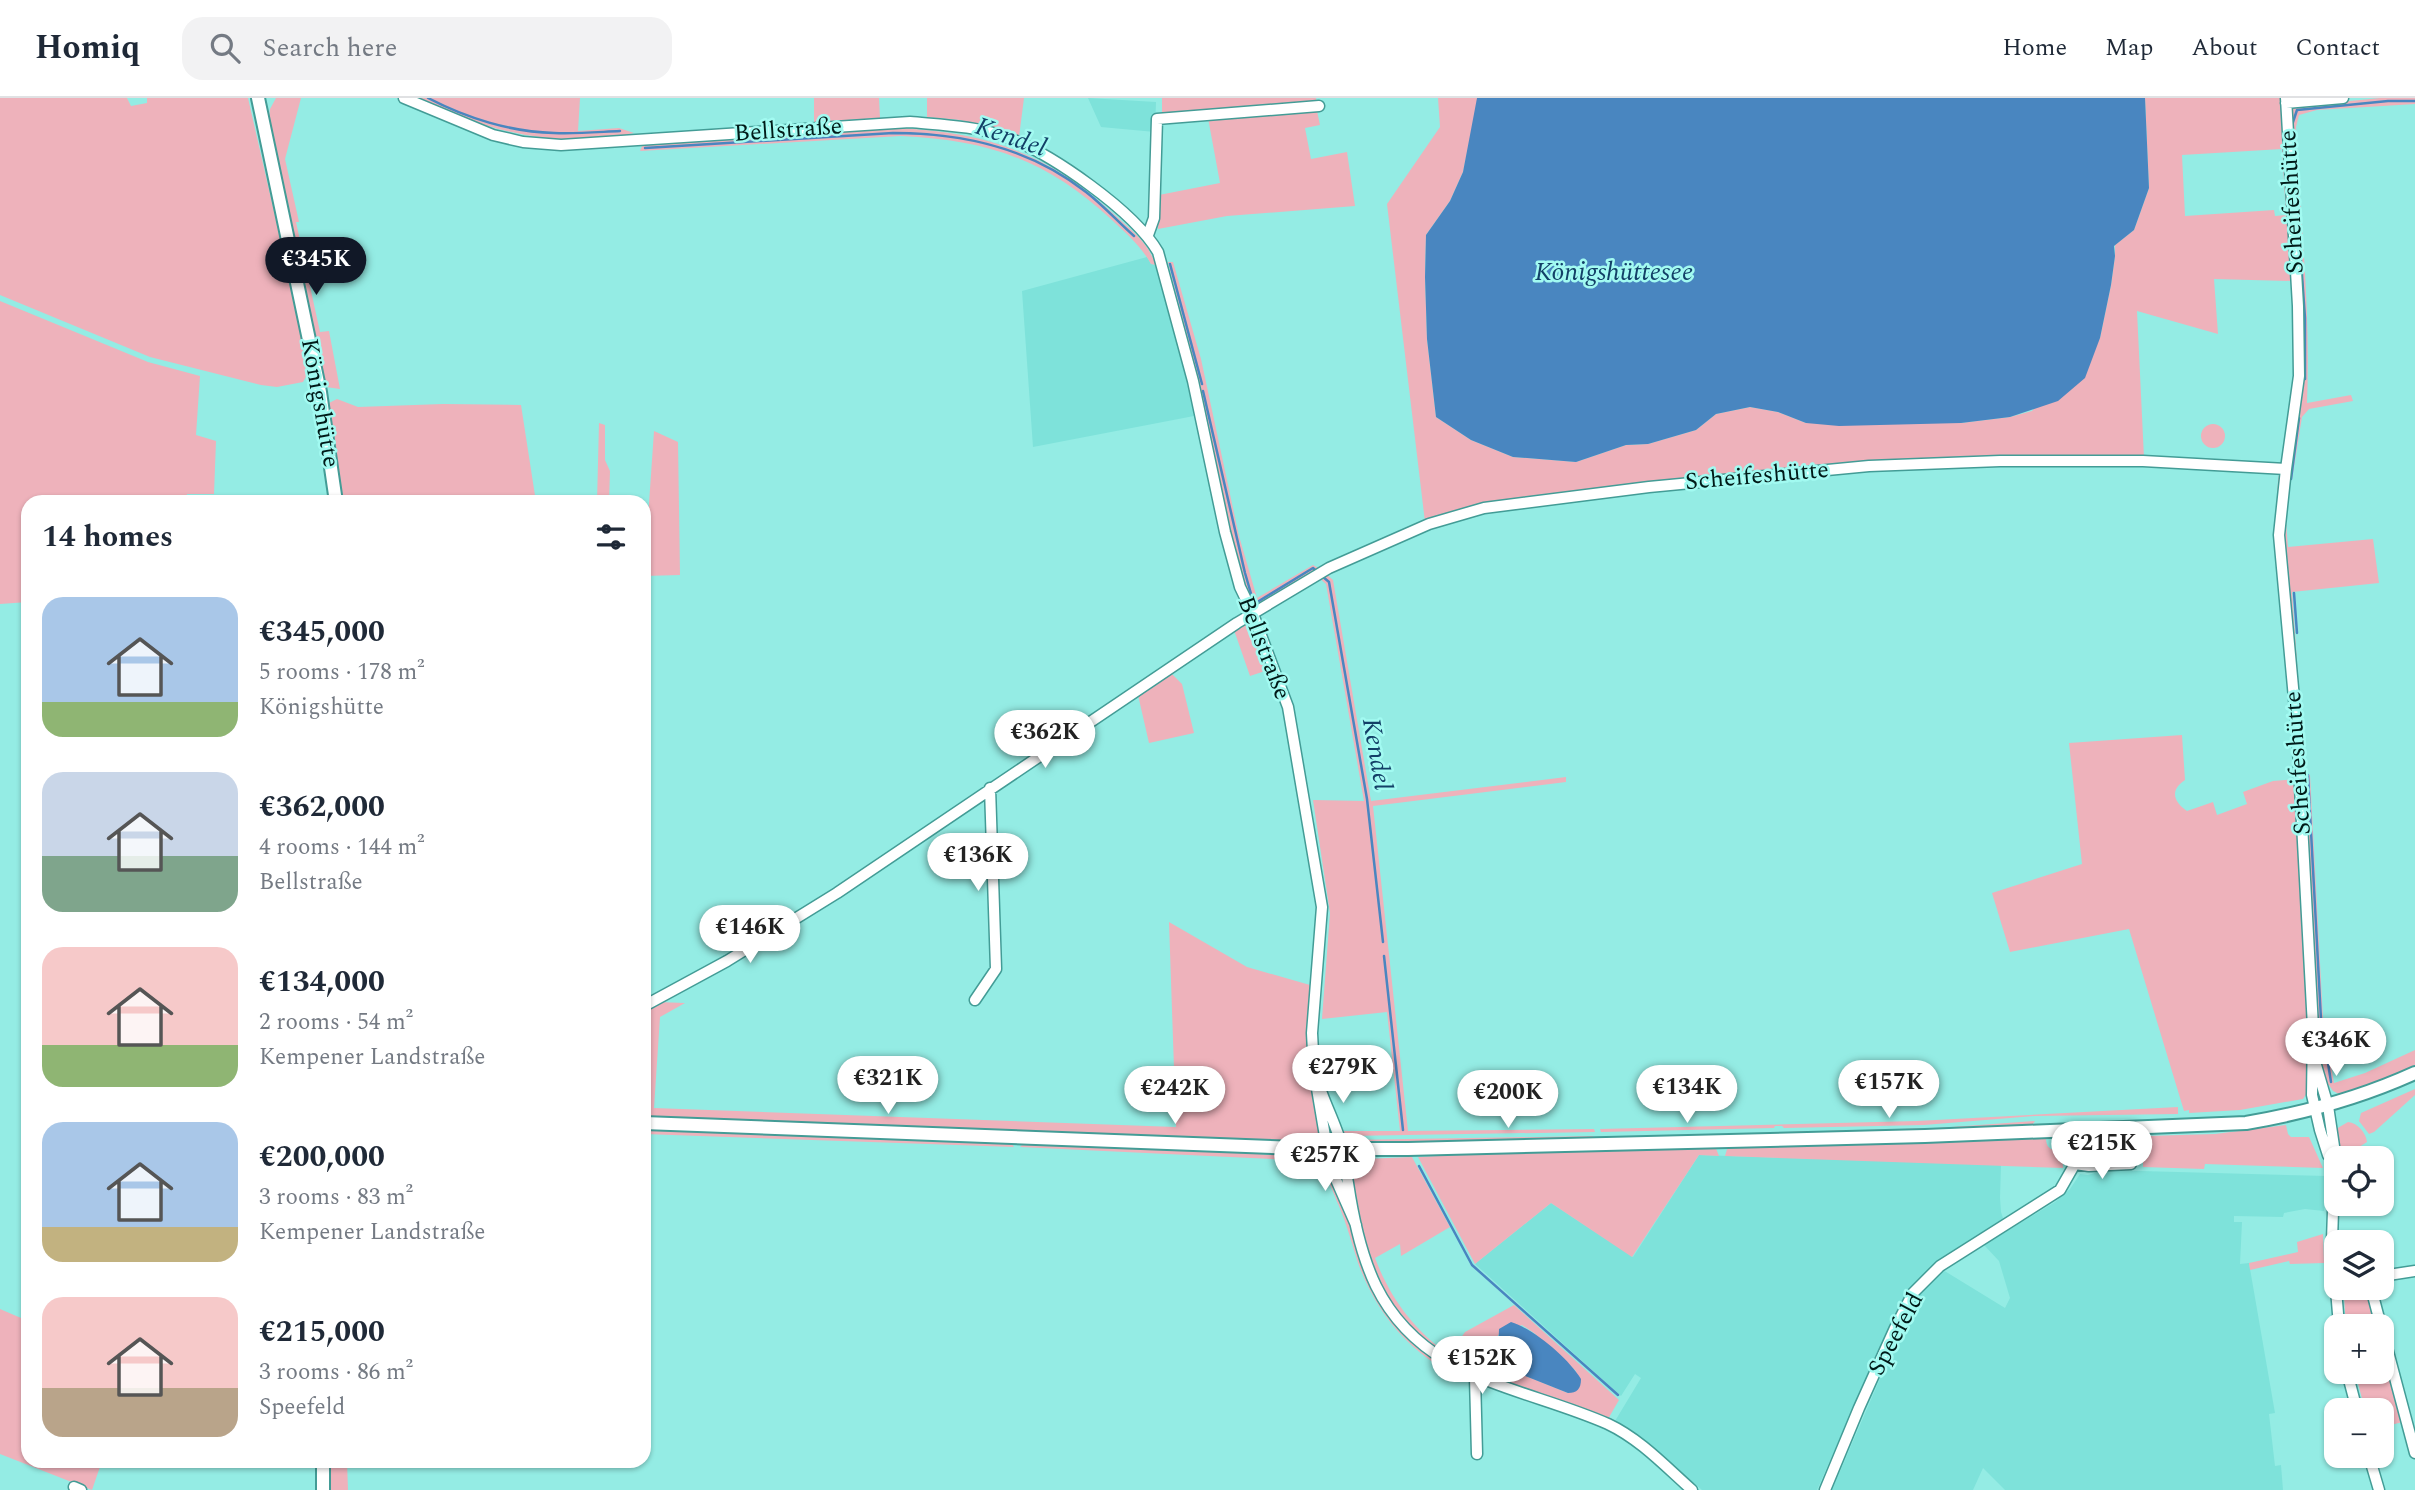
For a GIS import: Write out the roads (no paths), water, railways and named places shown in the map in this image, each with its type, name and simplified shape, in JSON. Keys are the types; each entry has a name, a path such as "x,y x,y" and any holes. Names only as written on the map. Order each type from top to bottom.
{"street":[{"name":"Königshütte","path":"258,98 320,392 336,495"},
{"name":"Bellstraße","path":"404,98 493,135 523,142 561,145 910,122 960,127 1006,137 1053,160 1091,186 1148,235 1158,252 1193,381 1240,587 1288,707 1322,906 1312,1033 1314,1071 1325,1149 1334,1177 1356,1225 1376,1285 1404,1327 1435,1354 1475,1377 1609,1425 1647,1450 1692,1490"},
{"name":"Scheifeshütte","path":"2325,1146 2312,1095 2314,1057 2297,731 2279,534 2299,376 2298,306 2286,101 2343,98"},
{"path":"1148,235 1154,218 1157,118 1319,106"},
{"name":"Scheifeshütte","path":"1237,624 1329,568 1429,524 1484,508 1648,487 1869,466 2000,461 2143,461 2286,468"},
{"name":"Bellstraße","path":"651,1002 727,961 837,892 1237,624"},
{"path":"975,1000 996,969 990,788"},
{"name":"Scheifeshütte","path":"2314,1057 2328,1106 2333,1146"},
{"name":"Bellstraße","path":"1314,1071 1343,1149 1356,1225"},
{"path":"651,1123 1325,1149 1900,1137 2232,1124 2314,1110 2359,1097 2415,1073"},
{"name":"Speefeld","path":"1825,1490 1869,1385 1913,1293 1940,1266 2060,1190 2080,1155 2085,1129"},
{"path":"2070,1130 2071,1156 2075,1164 2131,1164"},
{"path":"2394,1274 2415,1271"},
{"path":"2394,1376 2415,1453"},
{"path":"1475,1377 1477,1454"},
{"path":"323,1468 323,1490"},
{"path":"2373,1468 2379,1490"}],"water":[{"name":"Königshüttesee","path":"1477,98 2145,98 2149,188 2134,230 2114,246 2111,285 2100,338 2085,378 2058,401 2010,417 1961,423 1839,426 1806,423 1778,412 1750,407 1716,414 1696,430 1648,444 1626,445 1576,462 1513,457 1471,440 1436,417 1427,339 1426,235 1450,201 1463,172"},
{"path":"1511,1322 1550,1345 1568,1362 1581,1379 1578,1390 1568,1393 1493,1363 1498,1354 1499,1329"}],"waterway":[{"name":"Kendel","path":"428,98 473,118 522,130 562,133 620,131"},
{"path":"2293,138 2292,125 2297,110 2415,101"},
{"name":"Kendel","path":"645,148 893,133 971,140 1019,154 1065,177 1092,197 1134,236"},
{"path":"2297,204 2305,318 2305,379"},
{"name":"Kendel","path":"1170,264 1202,384"},
{"name":"Kendel","path":"1203,391 1254,604 1313,568 1316,571"},
{"path":"2291,479 2299,418"},
{"name":"Kendel","path":"1322,576 1329,582 1367,799 1383,942"},
{"path":"2294,593 2297,633"},
{"path":"2308,775 2321,1019 2331,1082"},
{"name":"Kendel","path":"1384,956 1403,1130"},
{"name":"Kendel","path":"1419,1166 1472,1265 1618,1395"}]}
